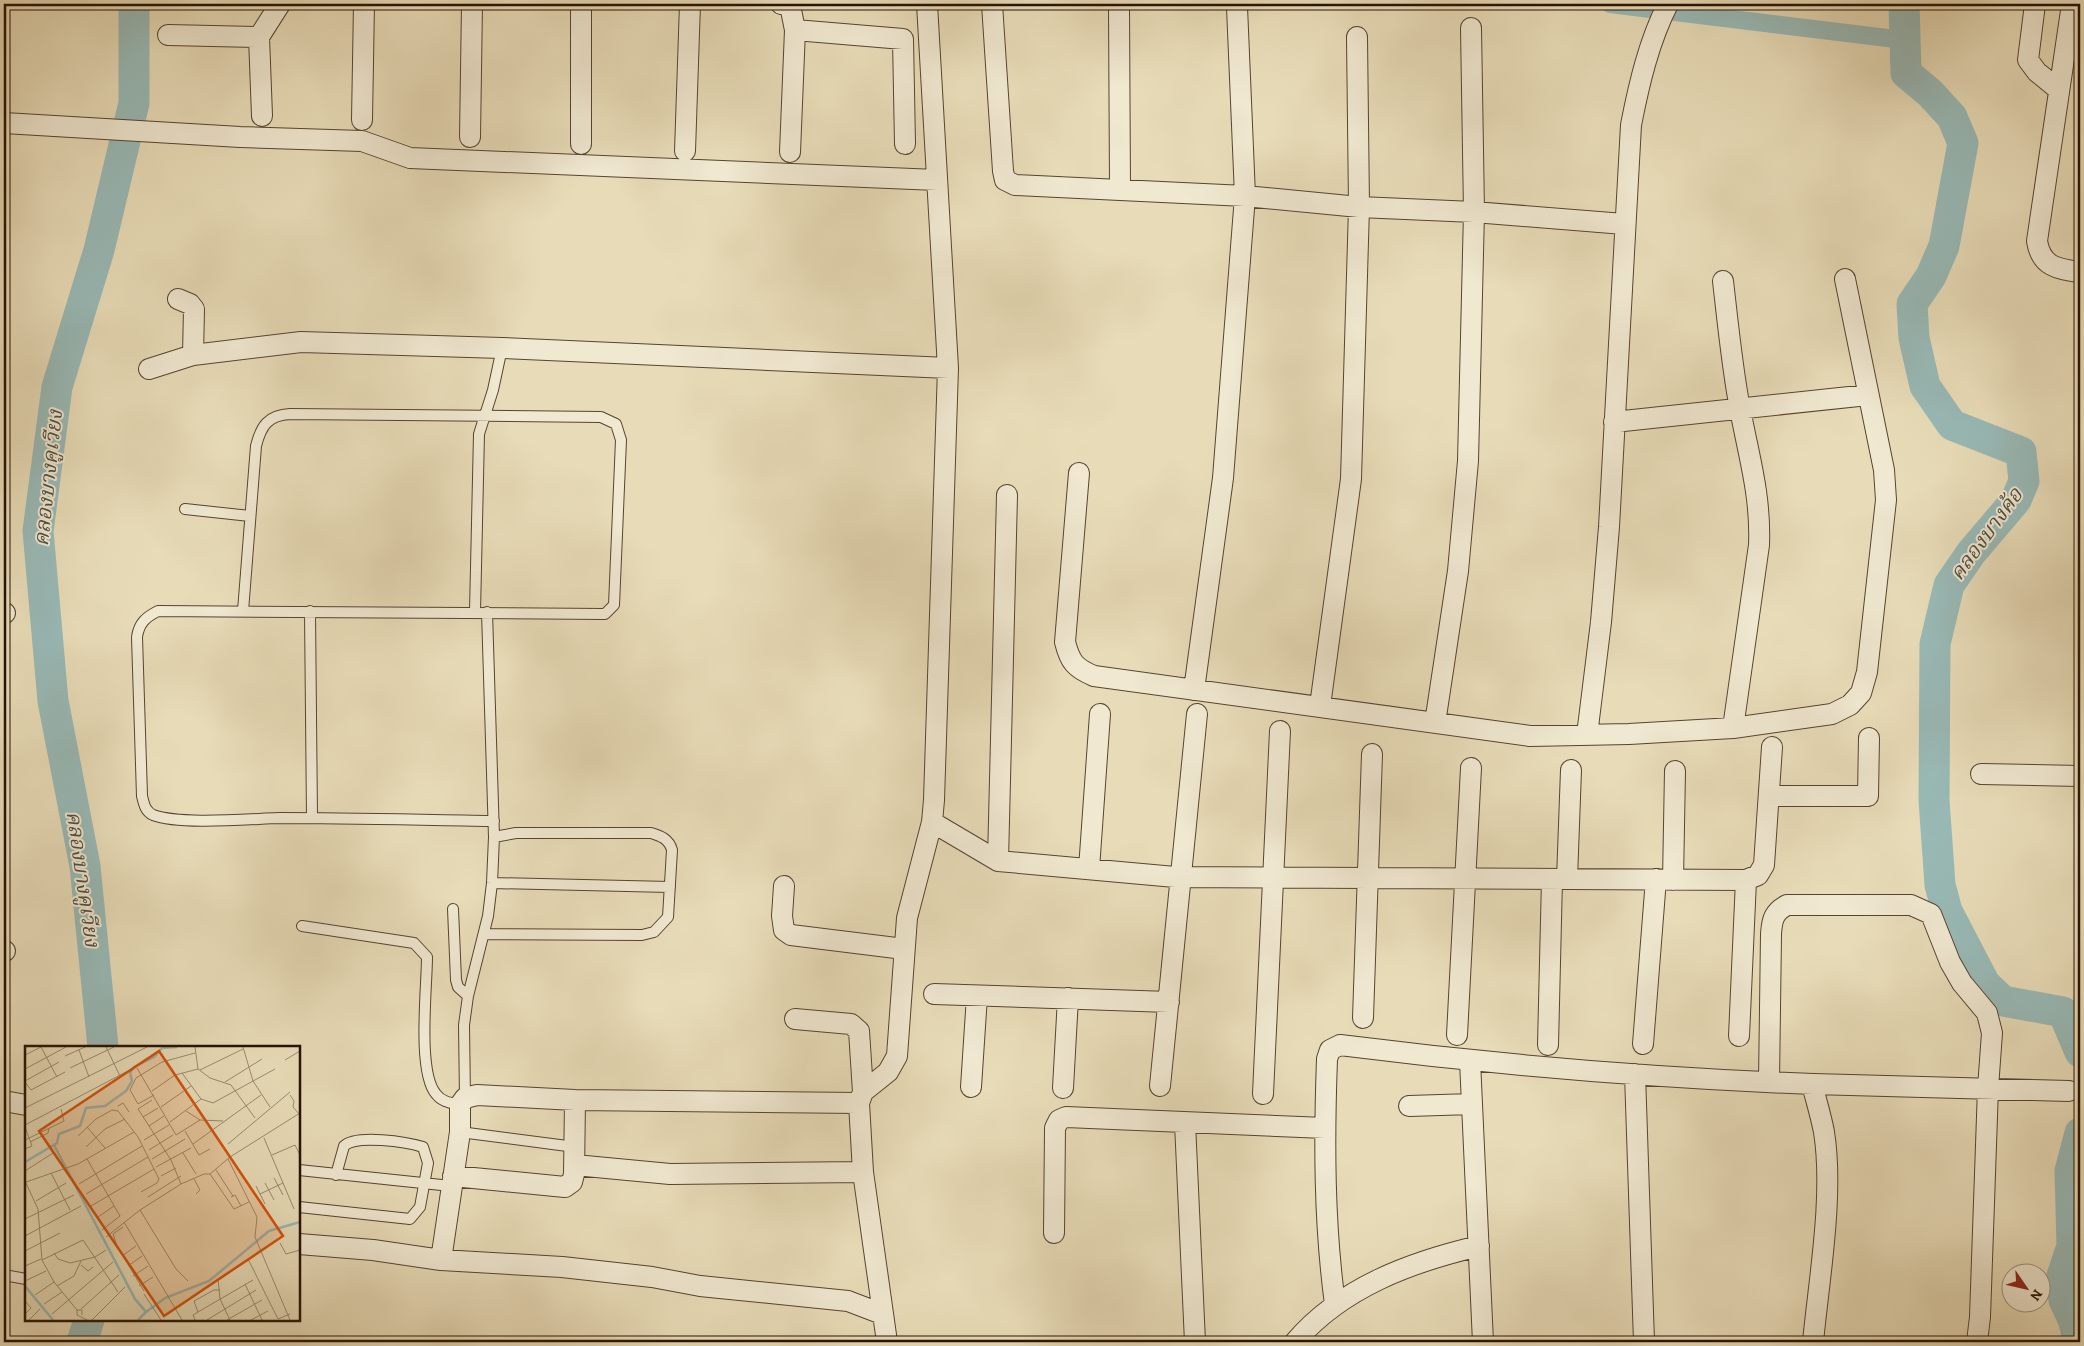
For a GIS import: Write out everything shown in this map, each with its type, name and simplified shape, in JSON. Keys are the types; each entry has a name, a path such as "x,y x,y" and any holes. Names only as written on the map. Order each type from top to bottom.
{"street":[{"path":"262,116 259,37 280,4"},
{"path":"362,120 364,4"},
{"path":"470,138 472,4"},
{"path":"581,4 581,144"},
{"path":"685,151 690,4"},
{"path":"781,4 790,5 795,30 790,152"},
{"path":"441,1260 460,1132 462,1102 477,1095 575,1100 861,1097 888,1072 897,1056 907,918 932,822 948,368 927,4"},
{"path":"992,4 1003,171 1005,180 1015,185 1120,188 1246,196 1360,207 1474,212 1624,224"},
{"path":"1587,735 1601,622 1609,527 1624,224 1631,125 1638,91 1659,22 1668,4"},
{"path":"2035,4 2028,60 2037,72 2059,90"},
{"path":"2072,4 2037,241 2039,253 2046,261 2058,269 2080,272"},
{"path":"1119,6 1120,188"},
{"path":"1194,690 1223,478 1246,196 1237,7"},
{"path":"1435,723 1458,571 1468,461 1474,212 1471,28"},
{"path":"795,30 903,39 905,144"},
{"path":"168,36 259,37"},
{"path":"1320,706 1348,514 1351,479 1360,207 1357,37"},
{"path":"4,123 362,142 410,158 937,180"},
{"path":"1079,474 1065,642 1068,656 1079,670 1094,676 1530,736 1733,728 1832,714 1850,705 1861,694 1868,672 1886,500 1884,470 1845,279"},
{"path":"1723,281 1740,408 1759,497 1760,522 1759,545 1733,728"},
{"path":"178,299 190,304 194,309 193,354"},
{"path":"149,369 193,354 301,342 502,348 948,368"},
{"path":"1614,422 1868,395"},
{"path":"998,861 1007,496"},
{"path":"1089,869 1100,714"},
{"path":"1160,1086 1197,714"},
{"path":"1262,1094 1280,731"},
{"path":"1769,796 1868,796 1869,738"},
{"path":"932,822 998,861 1181,876 1746,880 1758,875 1764,865 1772,747"},
{"path":"1363,1018 1372,754"},
{"path":"1457,1035 1471,768"},
{"path":"1548,1045 1559,879 1571,770"},
{"path":"1643,1044 1676,771"},
{"path":"1981,774 2080,776"},
{"path":"1739,1036 1746,880"},
{"path":"784,886 782,916 784,930 791,935 904,949"},
{"path":"1769,1082 1771,934 1772,921 1777,911 1787,905 1911,905 1931,914 1950,962 1962,983 1986,1013 1992,1033 1988,1088 1980,1317 1977,1342"},
{"path":"934,994 1169,1002"},
{"path":"971,1087 977,996"},
{"path":"1064,1088 1068,998"},
{"path":"795,1019 851,1024 856,1027 860,1036 863,1172 887,1342"},
{"path":"1335,1304 1328,1254 1325,1128 1327,1059 1330,1050 1340,1045 1470,1061 1635,1074 1812,1084 2069,1091"},
{"path":"1470,1061 1483,1342"},
{"path":"1635,1074 1644,1342"},
{"path":"1812,1084 1824,1134 1826,1170 1825,1222 1813,1342"},
{"path":"452,1181 565,1187 572,1182 575,1156 575,1100"},
{"path":"1409,1106 1472,1104"},
{"path":"1054,1233 1055,1128 1059,1120 1066,1117 1325,1128"},
{"path":"1185,1123 1195,1342"},
{"path":"575,1156 670,1174 863,1172"},
{"path":"300,1244 373,1250 441,1260 562,1267 652,1276 708,1287 848,1301 882,1314"},
{"path":"1295,1342 1335,1304 1372,1283 1432,1257 1479,1246"}],"lane":[{"path":"475,612 480,434 502,348"},
{"path":"243,611 256,446 260,431 267,420 290,414 485,418 601,417 616,424 621,440 614,605 609,611 602,614 487,612 243,611 158,610 148,616 138,627 142,796 145,809 151,814 167,818 494,821"},
{"path":"185,509 250,516"},
{"path":"310,611 312,818"},
{"path":"302,926 414,943 421,950 426,957 424,1055 428,1073 434,1093 445,1101 462,1102 464,1025 468,996 484,934 492,884 494,821 487,612"},
{"path":"484,934 642,935 654,932 668,917 672,850 666,839 651,833 516,833 494,837"},
{"path":"492,884 670,887"},
{"path":"453,909 456,980 458,987 468,996"},
{"path":"460,1132 575,1156"},
{"path":"300,1207 410,1219 420,1207 428,1163 423,1147 411,1143 355,1140 347,1142 340,1154 336,1175"},
{"path":"300,1170 423,1183 452,1181"},
{"path":"4,1275 25,1279"}],"waterway":[{"name":"คลองบางคูเวียง","path":"103,1046 85,866 53,701 38,531 57,387 99,250 134,103 134,4"},
{"path":"1610,4 1904,40"},
{"name":"คลองบางค้อ","path":"1904,4 1906,73 1930,93 1952,117 1963,143 1944,246 1931,276 1912,304 1914,338 1925,386 1952,425 2021,452 2024,481 2016,500 1971,553 1949,585 1935,644 1934,800 1940,885 1947,911 1985,984 2003,1001 2063,1012 2080,1052"},
{"name":"คลองบางค้อ","path":"2079,1342 2073,1319 2064,1300 2061,1279 2072,1246 2070,1171 2080,1133"},
{"name":"คลองบางคูเวียง","path":"82,1342 89,1321"}]}
